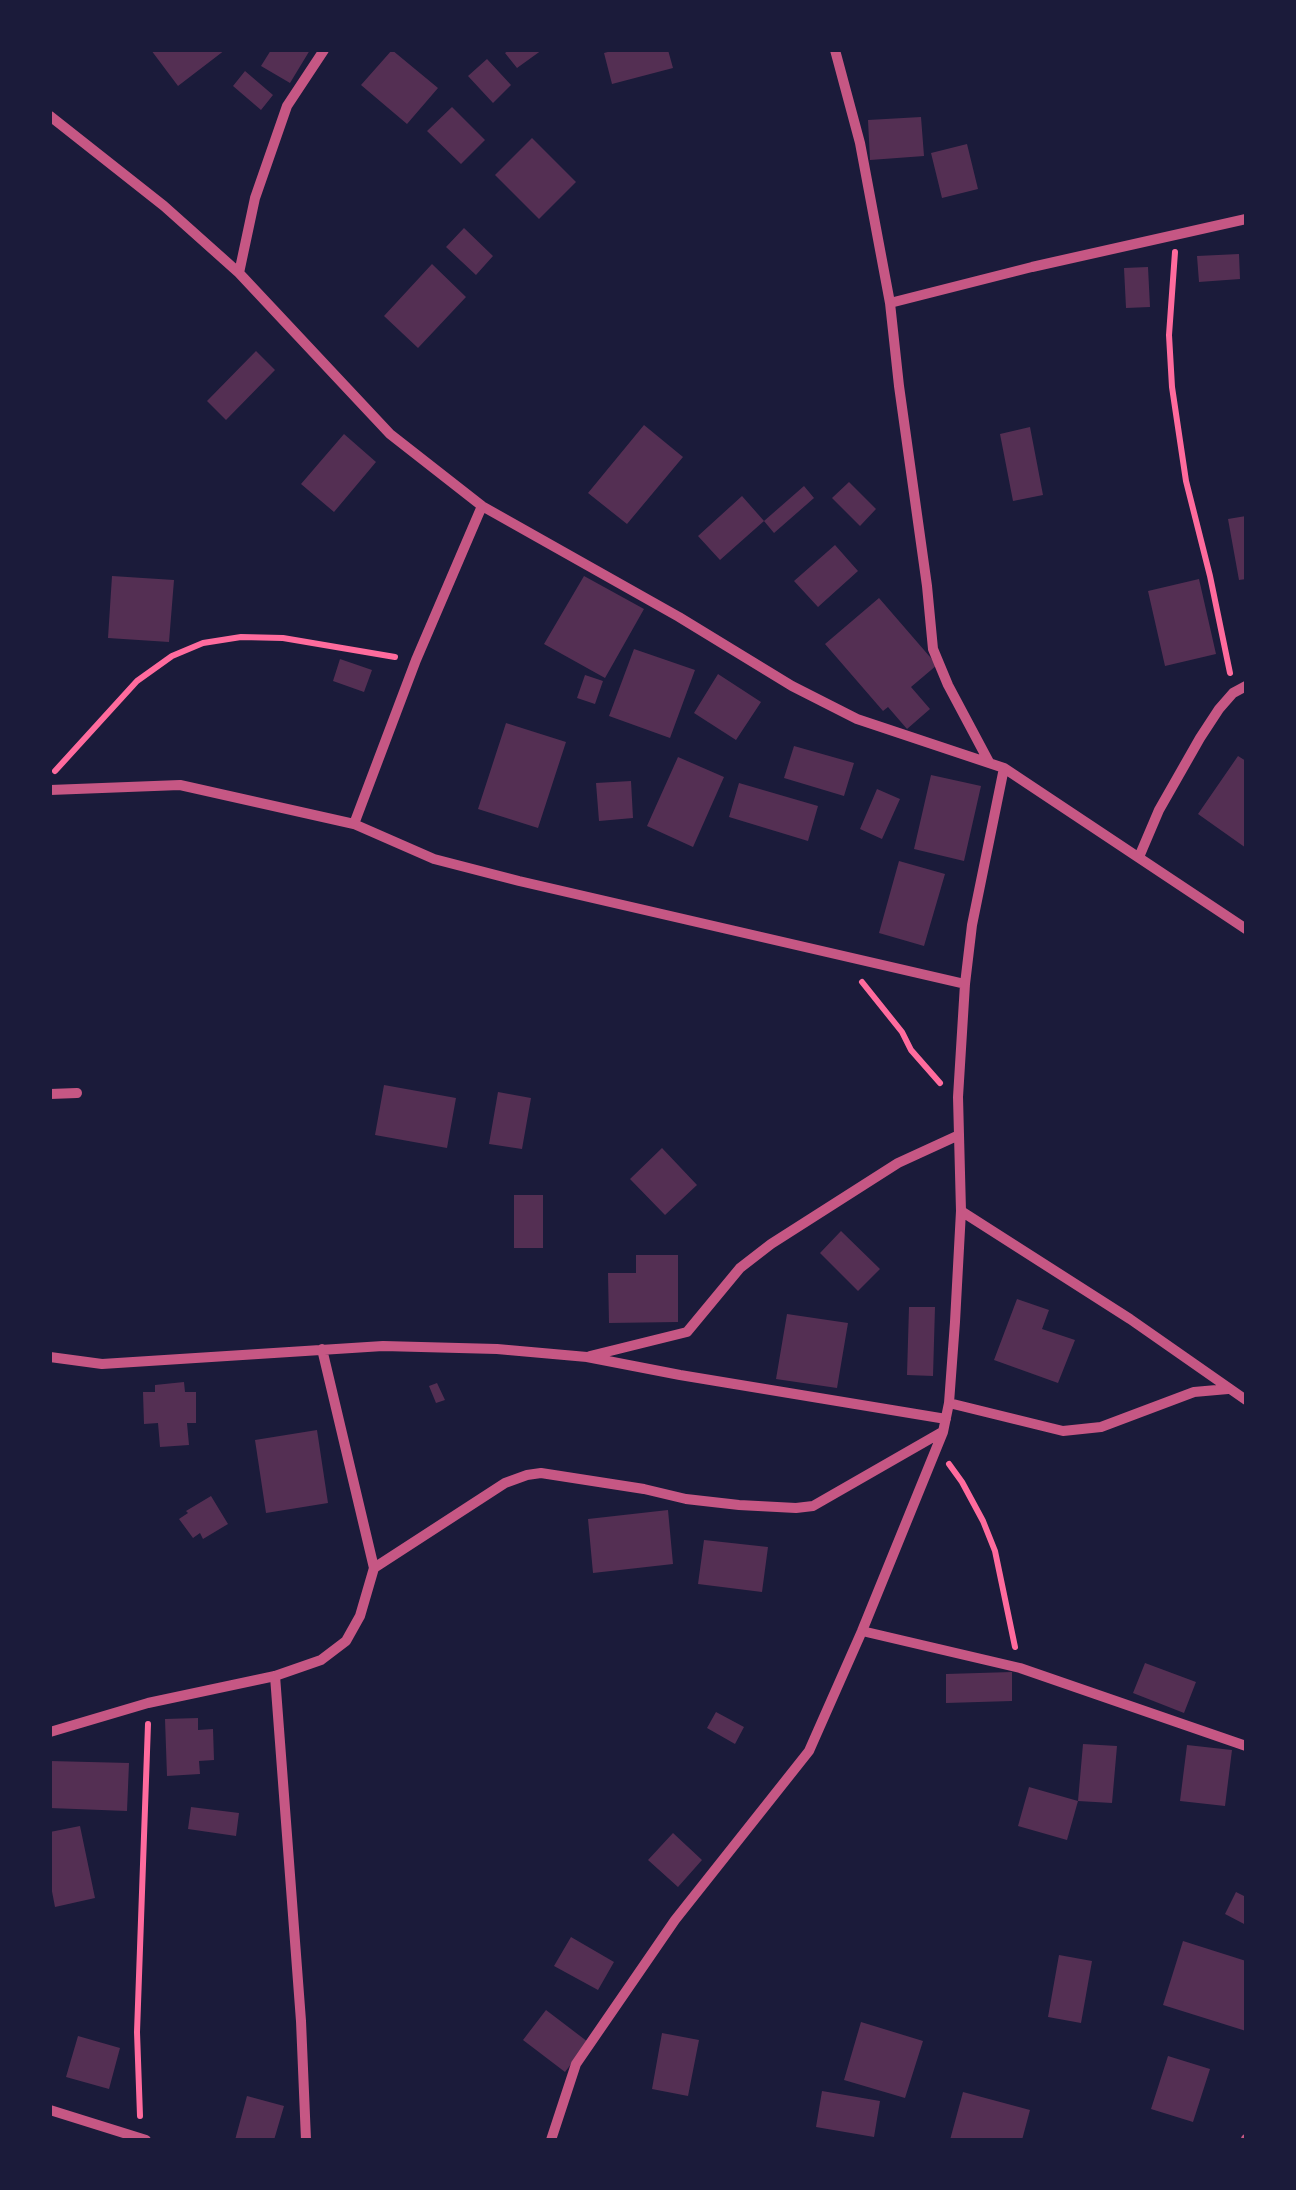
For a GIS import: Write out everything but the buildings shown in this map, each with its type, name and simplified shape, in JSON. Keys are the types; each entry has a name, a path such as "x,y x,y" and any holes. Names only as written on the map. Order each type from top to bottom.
{"street":[{"path":"239,273 255,198 287,106 324,50"},
{"path":"836,50 860,142 890,303 934,649 989,763"},
{"path":"50,116 164,206 239,273 390,434 482,506 792,686 857,719 1004,768 1246,928"},
{"path":"890,303 1246,219"},
{"path":"354,824 416,660 482,506"},
{"path":"1140,857 1158,810 1218,708 1246,686"},
{"path":"551,2140 576,2064 675,1920 808,1750 862,1631 943,1432 949,1403 960,1211 958,1097 966,984 972,925 1004,768"},
{"path":"50,790 180,785 354,824 434,860 966,984"},
{"path":"50,1094 78,1094"},
{"path":"588,1357 686,1332 740,1268 771,1244 898,1163 959,1135"},
{"path":"960,1211 1130,1319 1246,1400"},
{"path":"50,1357 102,1364 383,1346 497,1349 588,1357 680,1376 946,1419"},
{"path":"50,1732 148,1702 275,1676 321,1660 346,1641 360,1616 374,1568 322,1349"},
{"path":"949,1403 1063,1431 1101,1427 1194,1392 1229,1389"},
{"path":"374,1568 505,1483 527,1475 554,1475 686,1499 796,1508 813,1506 943,1432"},
{"path":"862,1631 1020,1668 1246,1746"},
{"path":"275,1676 306,2140"},
{"path":"50,2110 143,2139"}],"path":[{"path":"1176,236 1169,335 1172,388 1186,482 1234,693"},
{"path":"50,776 136,681 172,656 204,643 240,637 283,638 416,660"},
{"path":"839,954 882,1005 933,1078 958,1097"},
{"path":"938,1447 962,1482 995,1551 1020,1668"},
{"path":"143,2139 136,2032 148,1702"}]}
